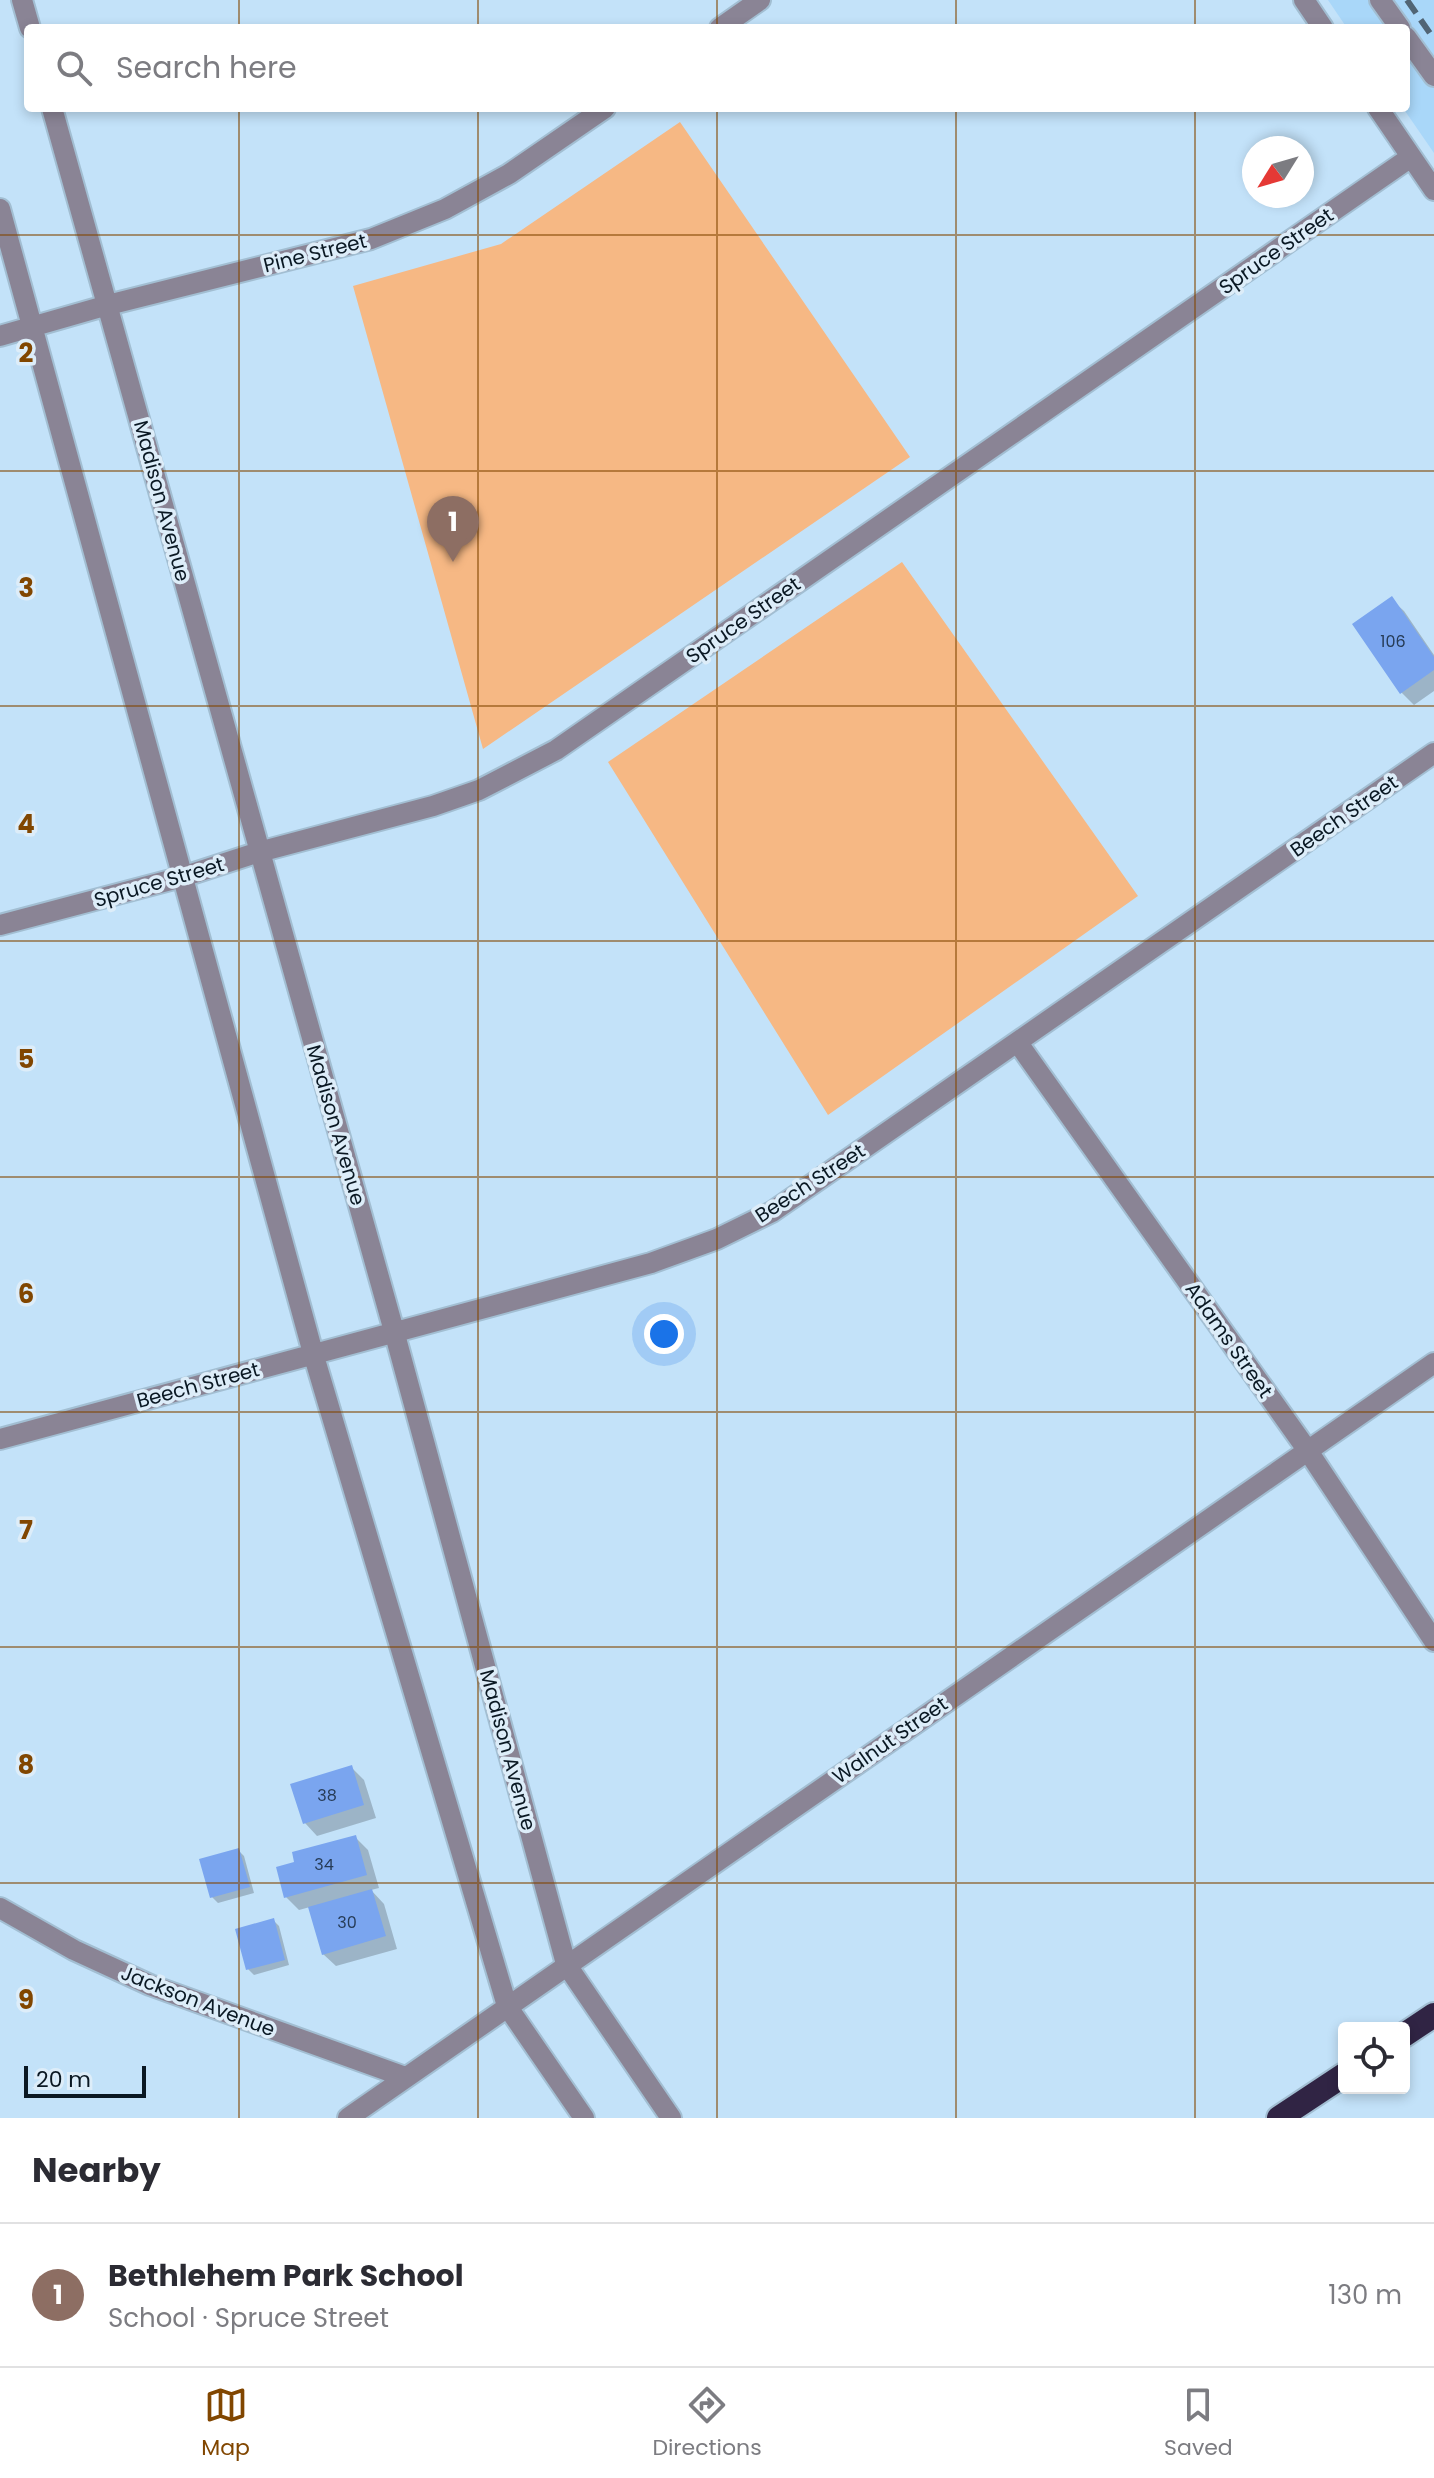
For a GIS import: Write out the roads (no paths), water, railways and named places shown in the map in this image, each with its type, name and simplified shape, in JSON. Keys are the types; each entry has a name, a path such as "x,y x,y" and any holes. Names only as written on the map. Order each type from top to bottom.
{"highway":[{"path":"1410,2031 1434,2015"},
{"path":"1279,2118 1338,2079"}],"street":[{"path":"22,0 29,24"},
{"path":"726,24 760,0"},
{"path":"1304,0 1320,24"},
{"path":"1380,0 1397,24"},
{"path":"1410,43 1434,76"},
{"name":"Madison Avenue","path":"53,112 394,1331 566,1964 671,2118"},
{"name":"Pine Street","path":"0,336 108,305 371,239 445,209 497,181 599,112"},
{"path":"1381,112 1434,190"},
{"name":"Spruce Street","path":"0,925 433,806 479,790 556,750 1411,157"},
{"path":"0,209 313,1353 507,2006 584,2118"},
{"name":"Beech Street","path":"0,1439 651,1263 717,1239 772,1212 1434,753"},
{"name":"Adams Street","path":"1018,1043 1308,1451 1434,1641"},
{"name":"Walnut Street","path":"348,2118 1434,1363"},
{"name":"Jackson Avenue","path":"0,1908 74,1950 150,1985 405,2077"}],"railway":[{"path":"1407,0 1434,39"}],"place":[{"name":"Bethlehem Park School","path":"453,562"}]}
